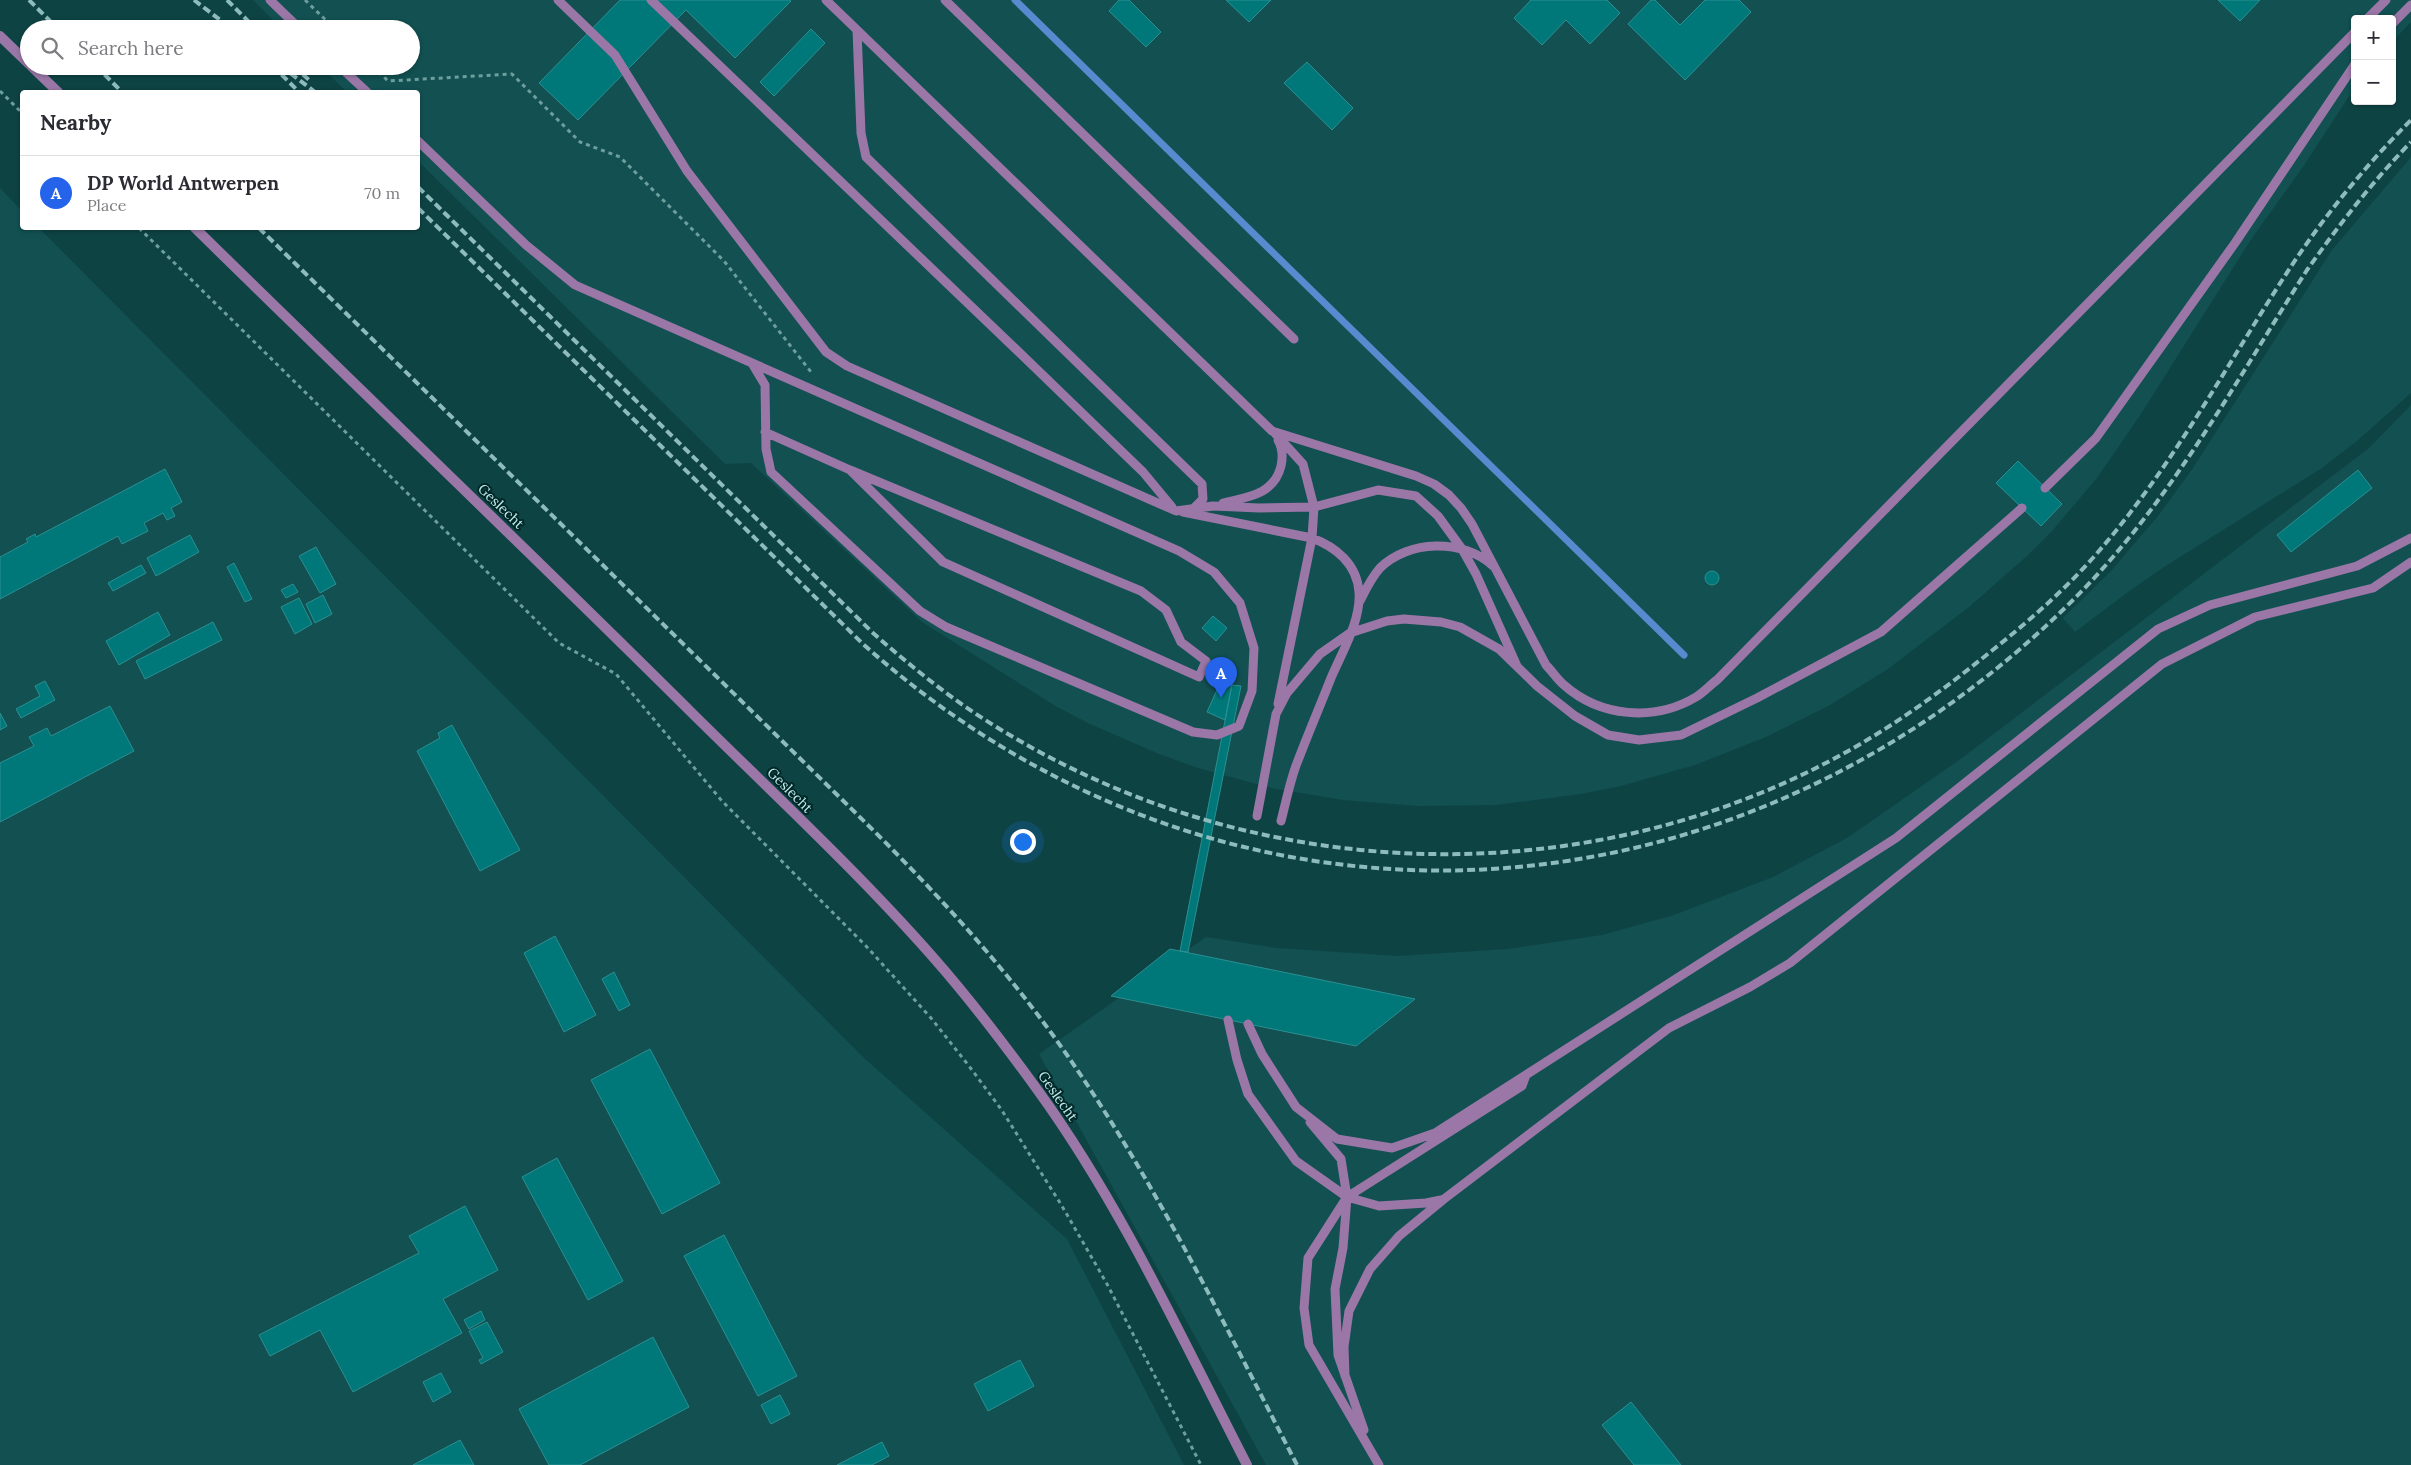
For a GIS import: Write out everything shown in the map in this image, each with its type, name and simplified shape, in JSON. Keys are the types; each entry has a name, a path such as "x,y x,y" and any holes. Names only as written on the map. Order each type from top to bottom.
{"street":[{"path":"0,36 20,55"},
{"path":"40,75 56,90"},
{"name":"Geslecht","path":"197,230 826,845 931,955 971,1002 1039,1091 1083,1155 1247,1465"}],"lane":[{"path":"270,0 291,20"},
{"path":"558,0 615,55 688,171 826,352 846,366 1176,511 1312,538 1331,545 1342,556 1354,574 1359,589 1359,604"},
{"path":"651,0 1143,472 1176,511"},
{"path":"826,0 1272,431 1303,464 1314,507 1312,538 1257,816"},
{"path":"945,0 1294,339"},
{"path":"2372,15 2386,0"},
{"path":"2396,20 2411,5"},
{"path":"857,30 861,133 866,157 1202,484 1203,499 1193,509"},
{"path":"1272,431 1389,466 1434,484 1461,508 1498,571 1525,628 1546,665 1562,684 1578,696 1599,707 1623,713 1652,712 1676,707 1697,696 1724,673 2351,36"},
{"path":"2045,488 2096,438 2234,243 2351,70"},
{"path":"349,75 365,90"},
{"path":"420,143 526,245 574,285 1180,551 1214,572 1240,604 1254,648 1252,691 1239,726 1217,735 1193,732 946,627 920,611 771,472 766,449 765,385 753,365"},
{"path":"1176,511 1213,506 1266,491 1279,474 1282,454 1281,445 1272,431"},
{"path":"765,432 850,470 1141,591 1166,610 1181,642 1206,661 1199,677 943,562 850,470"},
{"path":"1213,506 1259,508 1314,507 1378,490 1416,496 1438,516 1462,549 1476,574 1517,666"},
{"path":"1276,714 1287,693 1320,654 1350,632 1387,621 1421,619 1441,622 1480,636 1499,648 1537,686 1575,716 1608,735 1638,740 1681,735 1757,698 1881,632 2022,508"},
{"path":"1296,1107 1337,1139 1392,1148 1435,1133 1896,838 2158,629 2210,605 2356,566 2411,538"},
{"path":"1281,822 1296,765 1350,632 1359,604 1368,584 1380,569 1394,557 1408,550 1425,547 1462,549 1477,554 1498,571"},
{"path":"1345,1376 1344,1347 1349,1311 1370,1269 1399,1236 1444,1199 1669,1028 1750,987 1790,963 2162,664 2255,617 2373,588 2411,562"},
{"path":"1228,1020 1237,1060 1248,1094 1296,1162 1347,1197 1379,1206 1426,1203 1444,1199"},
{"path":"1248,1024 1262,1054 1296,1107 1341,1159 1347,1197 1343,1248 1335,1289 1338,1355 1371,1451"},
{"path":"1379,1465 1309,1345 1304,1308 1308,1258 1347,1197 1522,1086 1526,1075"}],"path":[{"path":"305,0 326,20"},
{"path":"383,75 388,80 512,74 580,142 620,157 724,261 815,377"},
{"path":"0,91 20,111"},
{"path":"141,230 559,643 616,674 722,801 866,946 930,1018 1001,1109 1062,1206 1107,1284 1201,1465"}],"shaded area":[{"path":"253,0 2411,0 2411,22 2396,38 2396,15 2351,15 2351,93 2303,167 2252,238 2139,417 2097,478 2052,531 2027,556 1969,607 1888,669 1830,705 1766,737 1695,765 1621,786 1581,794 1496,805 1418,806 1343,800 1271,788 1198,768 1159,754 1090,724 1057,707 922,622 751,463 725,464 420,163 420,90 345,90 329,75 420,75 420,20 273,20"},
{"path":"2411,157 2411,393 2357,441 2322,468 2164,567 2075,632 2063,618 2111,571 2158,516 2193,468 2332,250"},
{"path":"0,188 20,209 20,230 41,230 862,1056 1067,1239 1184,1465 0,1465"},
{"path":"2411,405 2411,1465 1266,1465 1039,1054 1206,937 1277,948 1398,956 1508,949 1602,935 1674,915 1773,877 1847,838 1962,758 2369,448"}],"building":[{"path":"620,0 791,1 735,58 686,10 578,120 539,83"},
{"path":"1119,0 1129,0 1161,32 1146,47 1109,11"},
{"path":"1226,0 1271,0 1249,22"},
{"path":"1531,0 1607,0 1620,13 1590,44 1566,20 1542,45 1514,18"},
{"path":"1651,0 1655,0 1680,25 1705,0 1739,0 1751,12 1685,80 1628,24"},
{"path":"2218,0 2260,0 2240,21"},
{"path":"811,29 825,43 774,96 760,82"},
{"path":"1307,62 1353,108 1332,130 1284,83"},
{"path":"2018,461 2062,504 2041,526 1996,483"},
{"path":"165,469 182,502 171,508 175,516 167,520 163,513 144,523 148,531 122,544 118,536 0,599 0,557 28,542 26,539 35,534 36,537"},
{"path":"2358,470 2372,488 2291,552 2277,535"},
{"path":"190,535 199,552 156,576 147,558"},
{"path":"316,547 336,584 320,593 299,556"},
{"path":"234,563 252,599 245,602 227,567"},
{"path":"141,565 146,573 113,591 108,583"},
{"path":"1712,571 1717,573 1719,578 1717,583 1712,585 1707,583 1705,578 1707,573"},
{"path":"293,584 298,592 286,598 281,590"},
{"path":"323,595 332,614 315,623 306,604"},
{"path":"299,598 312,624 295,634 281,607"},
{"path":"158,612 170,635 119,665 106,641"},
{"path":"1213,616 1227,628 1216,641 1202,628"},
{"path":"213,622 222,640 145,679 136,661"},
{"path":"1225,672 1234,674 1225,720 1207,712"},
{"path":"45,681 55,700 21,718 16,709 40,696 35,686"},
{"path":"1232,685 1241,686 1188,952 1180,951"},
{"path":"110,706 134,751 0,822 0,763 34,746 29,737 47,728 51,736"},
{"path":"0,713 7,726 0,730"},
{"path":"452,725 520,850 480,871 417,751 440,738 438,733"},
{"path":"555,936 596,1015 564,1032 524,953"},
{"path":"1170,949 1415,999 1356,1046 1111,996"},
{"path":"614,972 630,1005 619,1011 602,979"},
{"path":"650,1049 720,1183 662,1214 591,1080"},
{"path":"557,1158 623,1281 588,1300 522,1177"},
{"path":"465,1206 498,1270 443,1299 462,1333 353,1392 320,1330 270,1356 259,1335 419,1253 409,1236"},
{"path":"724,1235 797,1376 758,1396 684,1256"},
{"path":"481,1311 485,1320 469,1329 464,1320"},
{"path":"487,1322 503,1352 481,1364 479,1360 483,1358 469,1331"},
{"path":"653,1337 689,1407 580,1465 549,1465 519,1409"},
{"path":"1020,1360 1034,1386 988,1411 974,1384"},
{"path":"441,1373 451,1392 433,1402 423,1382"},
{"path":"780,1395 790,1414 771,1424 761,1405"},
{"path":"1631,1402 1681,1465 1634,1465 1602,1425"},
{"path":"460,1440 474,1465 413,1465"},
{"path":"882,1442 889,1456 872,1465 837,1465"}],"waterway":[{"path":"1015,0 1684,655"}],"railway":[{"path":"29,0 49,20"},
{"path":"194,0 220,20"},
{"path":"227,0 247,20"},
{"path":"105,75 120,90"},
{"path":"282,75 297,90"},
{"path":"293,75 312,90"},
{"path":"304,75 309,80"},
{"path":"420,189 873,633 936,685 1003,731 1098,781 1198,818 1301,842 1406,853 1512,852 1617,837 1719,809 1818,767 1896,722 2002,643 2063,589 2120,526 2172,455 2303,248 2347,191 2411,120"},
{"path":"420,210 863,644 1005,749 1157,821 1316,861 1477,870 1637,847 1792,794 1939,712 2074,599 2109,562 2171,483 2227,399 2319,253 2369,188 2411,142"},
{"path":"261,230 874,831 951,911 1023,995 1067,1055 1131,1154 1189,1256 1297,1465"}],"place":[{"name":"DP World Antwerpen","path":"1221,698"}]}
